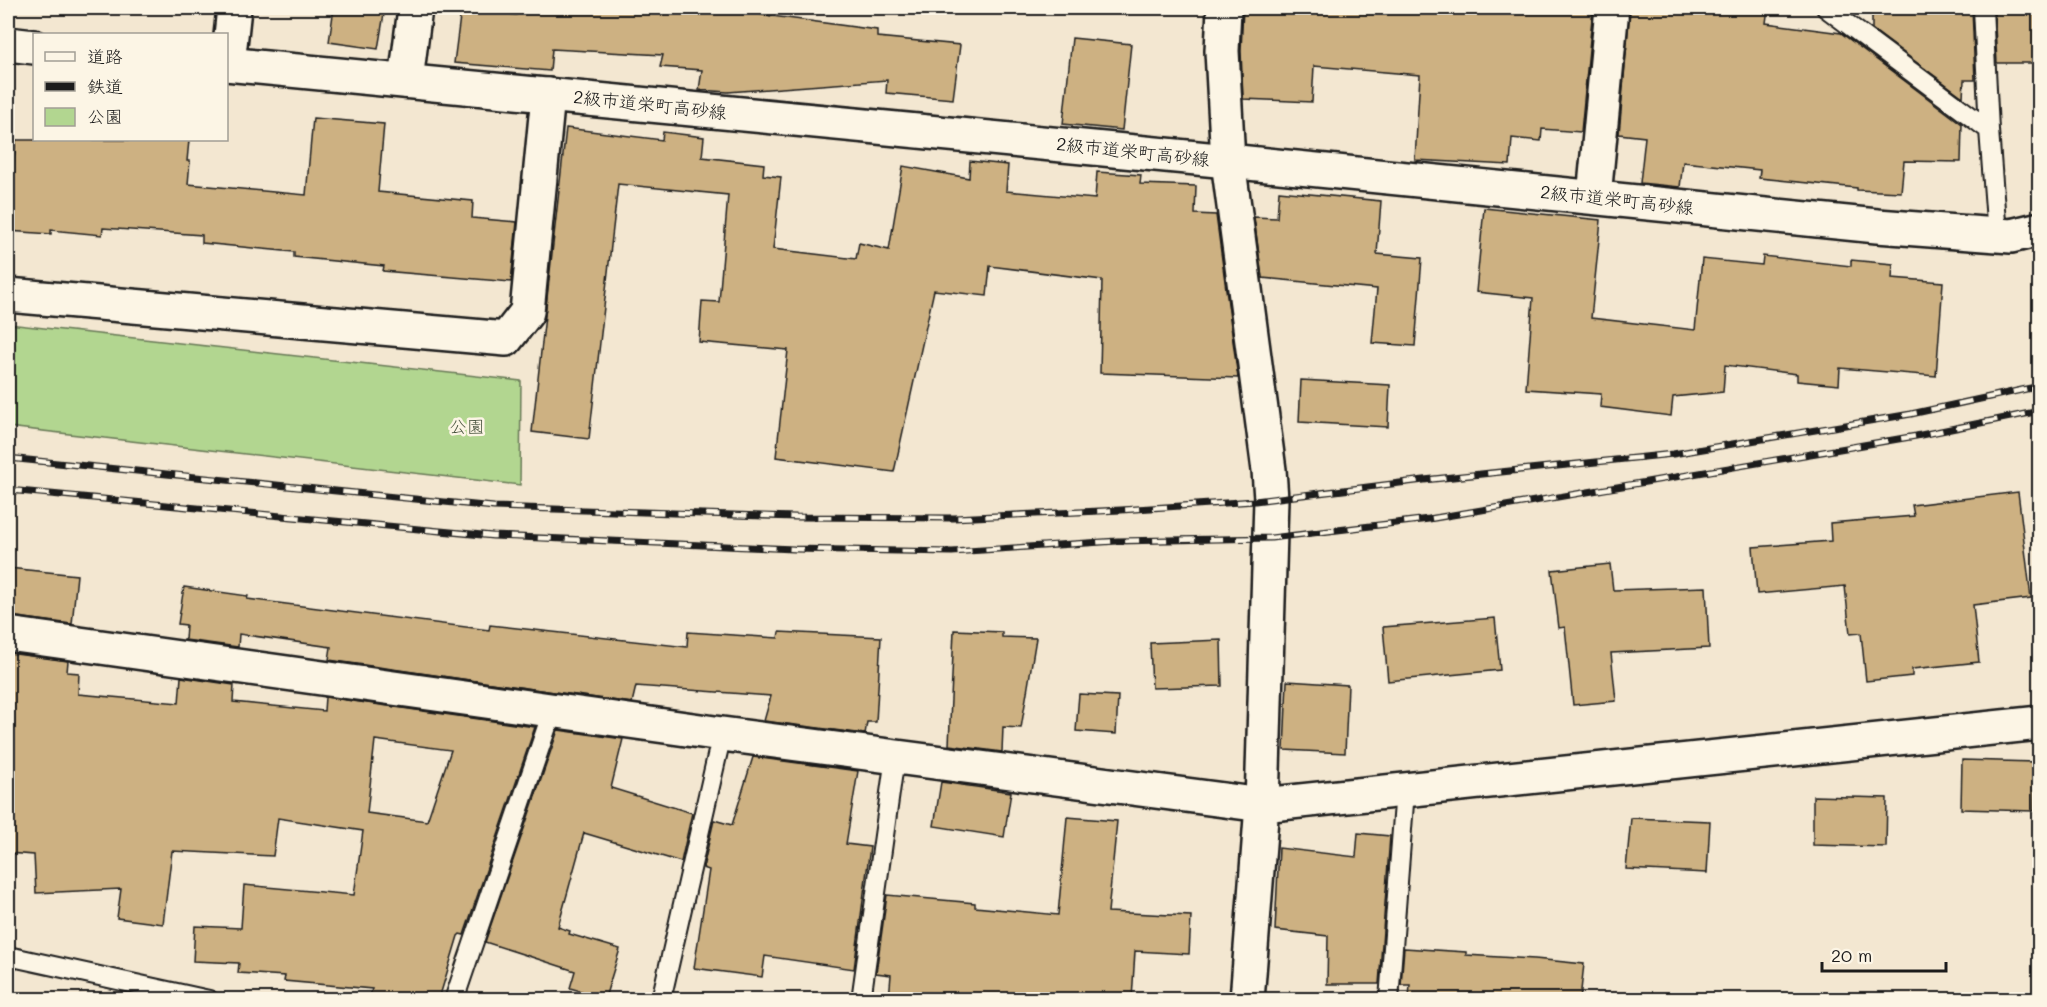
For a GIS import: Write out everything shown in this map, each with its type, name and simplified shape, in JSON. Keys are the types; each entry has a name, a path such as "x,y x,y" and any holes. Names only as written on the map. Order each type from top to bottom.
{"street":[{"path":"228,56 234,8"},
{"path":"406,81 415,8"},
{"path":"1224,8 1222,51 1228,161 1269,470 1271,537 1262,805 1247,999"},
{"path":"1594,198 1612,8"},
{"path":"8,44 33,46"},
{"name":"2級市道栄町高砂線","path":"228,64 1876,226 2011,236 2040,229"},
{"path":"8,295 506,339 527,312 548,95"},
{"path":"8,633 722,734 1262,805 2040,723"}],"lane":[{"path":"1826,8 1989,130"},
{"path":"1983,8 1997,235"},
{"path":"454,999 553,710"},
{"path":"661,999 722,734"},
{"path":"861,999 895,757"},
{"path":"1389,999 1405,790"},
{"path":"8,956 209,999"}],"green space":[{"name":"公園","path":"8,324 521,381 520,485 8,427"}],"building":[{"path":"334,8 385,8 378,49 329,42"},
{"path":"517,8 751,8 750,13 877,30 877,37 960,45 953,99 886,93 887,80 728,92 699,90 702,70 660,67 663,55 552,49 550,71 454,63 461,9 516,15"},
{"path":"1243,8 1593,8 1581,132 1542,129 1541,141 1512,138 1510,165 1415,160 1420,75 1314,66 1312,102 1243,99 1241,51"},
{"path":"1630,8 1768,8 1766,23 1841,33 1962,124 1961,162 1904,161 1901,192 1857,190 1857,188 1759,178 1760,170 1683,162 1680,187 1640,183 1645,137 1619,134"},
{"path":"1872,8 1972,8 1975,80 1964,80 1963,97 1872,29"},
{"path":"1994,8 2040,8 2040,63 1997,63"},
{"path":"1072,38 1131,44 1122,130 1063,124"},
{"path":"313,118 384,124 378,192 473,201 472,218 517,222 511,282 383,271 384,266 294,257 294,252 202,243 202,235 103,228 102,235 51,230 51,234 8,231 16,140 189,141 188,184 306,195"},
{"path":"566,128 662,140 663,132 704,137 702,157 764,164 763,175 781,177 773,249 856,259 859,243 889,250 903,166 969,178 970,161 1008,165 1006,191 1095,199 1097,172 1141,175 1140,184 1196,186 1195,214 1216,215 1238,378 1100,373 1102,280 990,266 987,296 934,290 894,472 776,457 788,350 699,342 702,301 719,302 728,195 618,184 589,439 532,432"},
{"path":"1279,191 1381,201 1377,254 1422,258 1415,346 1372,343 1377,289 1262,278 1254,217 1277,218"},
{"path":"1484,208 1601,220 1591,318 1695,330 1702,259 1762,265 1763,256 1851,266 1851,260 1893,264 1892,278 1943,282 1936,376 1840,368 1839,385 1797,381 1797,374 1725,365 1723,392 1673,397 1671,416 1600,407 1601,394 1526,389 1533,298 1476,292"},
{"path":"1301,380 1390,385 1388,427 1299,422"},
{"path":"2018,492 2031,598 1973,605 1979,662 1912,669 1912,676 1866,681 1861,633 1850,634 1845,586 1757,594 1753,547 1831,541 1830,523 1914,516 1912,505"},
{"path":"1610,564 1613,590 1706,587 1709,648 1611,653 1616,701 1573,705 1565,627 1559,628 1552,570"},
{"path":"8,568 77,575 72,624 8,616"},
{"path":"184,587 248,596 247,599 489,630 490,625 687,647 688,632 778,638 779,632 881,637 876,722 867,722 865,734 764,721 771,696 636,686 632,703 329,660 331,647 239,634 238,647 185,640 186,625 178,624"},
{"path":"1495,618 1500,670 1388,681 1383,627"},
{"path":"954,630 1002,632 1002,637 1036,638 1021,728 1003,727 1002,752 949,745"},
{"path":"1221,640 1222,686 1152,688 1150,643"},
{"path":"8,653 68,661 67,672 79,673 78,694 179,703 181,677 234,685 233,702 324,711 325,697 535,727 464,935 458,936 439,999 369,999 372,989 284,981 285,976 238,973 239,963 193,961 195,926 241,928 244,885 354,895 363,831 278,818 273,856 172,851 163,924 117,918 121,889 36,893 34,855 8,853","holes":["375,740 451,750 427,821 367,813"]},
{"path":"1287,681 1348,685 1345,753 1284,750"},
{"path":"1079,694 1118,696 1116,734 1076,731"},
{"path":"558,730 623,739 611,788 692,813 681,862 584,833 558,927 570,931 569,934 620,949 605,998 570,988 575,971 485,942"},
{"path":"753,757 858,771 846,844 870,847 854,969 765,956 762,977 694,968 709,870 703,868 714,820 732,825"},
{"path":"1962,760 2035,762 2034,811 1961,809"},
{"path":"941,782 1011,792 1004,837 934,826"},
{"path":"1813,796 1887,798 1886,847 1813,845"},
{"path":"1067,817 1117,821 1108,912 1191,916 1189,954 1135,951 1132,999 889,999 891,975 876,973 887,895 975,903 975,907 1058,915"},
{"path":"1631,818 1710,821 1707,873 1626,869"},
{"path":"1358,833 1390,836 1379,984 1327,984 1328,936 1275,930 1279,848 1356,857"},
{"path":"1404,948 1584,964 1580,999 1409,998 1410,985 1401,985"}],"railway":[{"path":"8,458 494,507 796,517 954,518 1255,501 1424,480 1673,454 1911,414 2040,386"},
{"path":"8,490 493,536 794,549 952,552 1117,541 1271,538 1429,519 1916,436 2040,411"}]}
